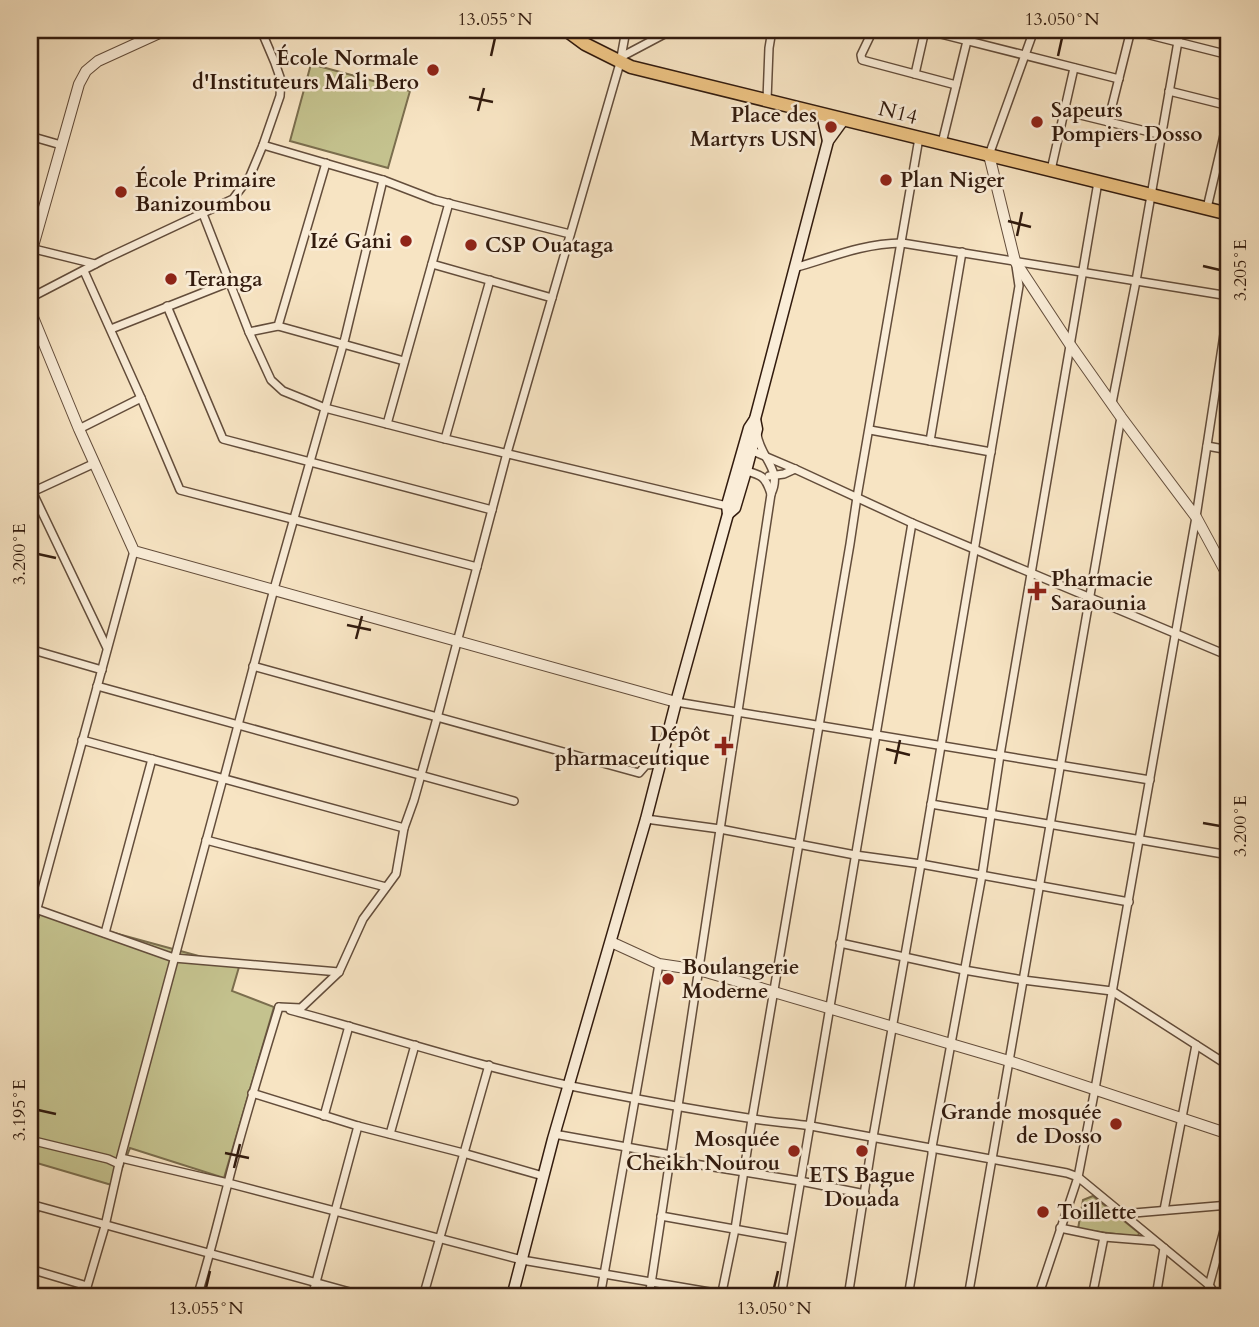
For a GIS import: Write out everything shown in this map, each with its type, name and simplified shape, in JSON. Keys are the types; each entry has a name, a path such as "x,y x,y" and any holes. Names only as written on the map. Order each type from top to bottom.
{"main road":[{"name":"N14","path":"566,30 585,44 631,67 1229,214"},
{"path":"822,114 828,141"},
{"path":"512,1297 554,1134 662,764 676,702 756,424 828,141 844,119"}],"street":[{"path":"95,264 31,251 79,84 86,71 98,61 166,30"},
{"path":"30,298 233,199 250,176 280,96 281,80 261,30"},
{"path":"279,1007 301,1007 339,972 363,919 396,874 404,828 421,776 507,453 621,60 626,30"},
{"path":"621,60 672,30"},
{"path":"766,100 772,30"},
{"path":"873,30 861,55 862,60 957,85"},
{"path":"915,75 925,30 1119,79"},
{"path":"848,1297 1019,286 989,155 1034,30"},
{"path":"1108,122 1131,30 1229,55"},
{"path":"1112,403 1180,30"},
{"path":"942,144 967,41"},
{"path":"1051,170 1074,68"},
{"path":"1170,91 1229,106"},
{"path":"1064,111 1162,135"},
{"path":"1207,208 1229,114"},
{"path":"30,136 61,145"},
{"path":"722,1296 919,138"},
{"path":"263,145 383,180 435,200 570,234"},
{"path":"1220,149 1229,151"},
{"path":"278,326 326,163"},
{"path":"84,1297 253,666 343,344 383,180"},
{"path":"908,1297 1098,182"},
{"path":"387,424 449,204"},
{"path":"203,214 249,332 271,380 283,391 325,408 730,509"},
{"path":"794,268 859,248 902,243 1229,296"},
{"path":"930,441 962,252"},
{"path":"1015,261 1121,417 1196,517 1229,578"},
{"path":"432,264 552,298"},
{"path":"84,271 180,490 477,567"},
{"path":"445,439 490,280"},
{"path":"111,329 230,282"},
{"path":"1038,1297 1078,1177 1095,1089 1207,446 1225,357 1229,302"},
{"path":"167,306 223,439 492,510"},
{"path":"30,310 79,429 134,551 33,908 30,934"},
{"path":"249,332 278,326 404,361"},
{"path":"79,429 141,398"},
{"path":"968,1297 1121,417"},
{"path":"649,1297 771,494 777,478 759,446 756,424"},
{"path":"870,430 991,452"},
{"path":"1207,446 1229,450"},
{"path":"748,449 912,523 1229,656"},
{"path":"95,463 31,491 107,649"},
{"path":"742,470 763,477 777,478 795,468"},
{"path":"763,477 767,480 771,494"},
{"path":"781,1297 912,523"},
{"path":"134,551 676,702 1150,779"},
{"path":"30,662 31,646 102,670"},
{"path":"253,666 639,773 646,765 662,764"},
{"path":"97,686 513,801"},
{"path":"82,740 404,828"},
{"path":"104,933 152,758"},
{"path":"931,804 1229,855"},
{"path":"646,819 720,829 1129,902"},
{"path":"206,840 386,887"},
{"path":"33,908 174,958 339,972"},
{"path":"611,942 659,964 699,970 951,1043 1229,1134"},
{"path":"841,943 964,970 1112,991 1229,1066"},
{"path":"600,1297 659,964"},
{"path":"279,1007 462,1059 569,1085 677,1107 932,1147 1066,1173 1078,1177 1209,1286 1217,1297"},
{"path":"197,1297 279,1007"},
{"path":"324,1116 349,1026"},
{"path":"390,1134 415,1045"},
{"path":"1164,1210 1196,1045"},
{"path":"423,1297 489,1065"},
{"path":"253,1093 358,1126 543,1176"},
{"path":"312,1297 358,1126"},
{"path":"554,1134 744,1173 865,1194"},
{"path":"30,1140 228,1183 522,1260 739,1297"},
{"path":"30,1227 33,1205 368,1297"},
{"path":"1122,1214 1229,1205"},
{"path":"1206,1297 1229,1212"},
{"path":"661,1216 790,1239"},
{"path":"1060,1228 1104,1237 1155,1241"},
{"path":"1093,1297 1104,1237"},
{"path":"1156,1297 1164,1248"},
{"path":"30,1269 87,1286"}],"shaded area":[{"path":"311,64 410,91 388,168 290,141"},
{"path":"30,910 239,967 232,991 274,1007 224,1178 130,1148 115,1186 30,1161"},
{"path":"1093,1196 1139,1233 1138,1237 1078,1229 1083,1200"}],"place":[{"name":"École Normale d'Instituteurs Mali Bero","path":"433,70"},
{"name":"Sapeurs Pompiers Dosso","path":"1037,122"},
{"name":"Place des Martyrs USN","path":"831,127"},
{"name":"Plan Niger","path":"886,180"},
{"name":"École Primaire Banizoumbou","path":"121,192"},
{"name":"Izé Gani","path":"406,241"},
{"name":"CSP Ouataga","path":"471,245"},
{"name":"Teranga","path":"171,279"},
{"name":"Pharmacie Saraounia","path":"1037,591"},
{"name":"Dépôt pharmaceutique","path":"724,746"},
{"name":"Boulangerie Moderne","path":"668,979"},
{"name":"Grande mosquée de Dosso","path":"1116,1124"},
{"name":"Mosquée Cheikh Nourou","path":"794,1151"},
{"name":"ETS Bague Douada","path":"862,1151"},
{"name":"Toillette","path":"1043,1212"}]}
